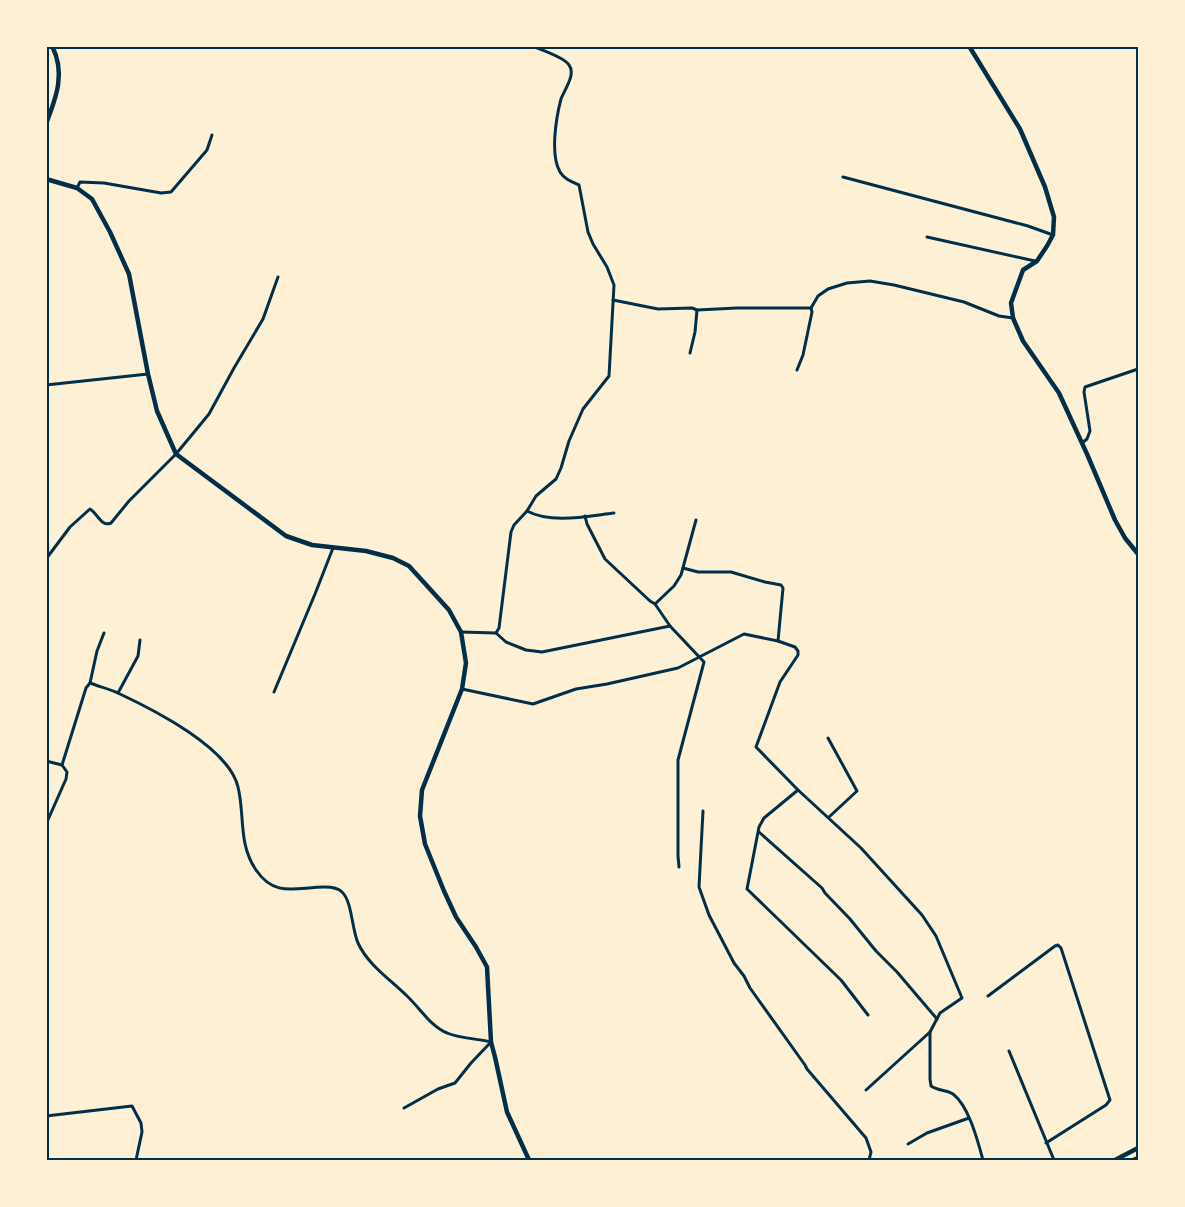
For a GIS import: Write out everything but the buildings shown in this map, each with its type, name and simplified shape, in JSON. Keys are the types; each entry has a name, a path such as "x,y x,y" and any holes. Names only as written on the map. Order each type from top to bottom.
{"main road":[{"path":"46,124 56,97 60,67 52,46"},
{"path":"969,46 1020,129 1045,187 1054,217 1053,235 1037,261 1023,270 1011,303 1013,318 1023,341 1059,393 1114,520 1138,554"},
{"path":"46,179 77,188 92,199 110,232 129,274 157,411 176,454 286,536 312,545 366,551 393,558 409,566 449,610 461,632 466,663 462,689 422,790 420,816 425,844 444,891 456,917 487,967 491,1042 507,1112 529,1161"},
{"path":"1115,1161 1138,1148"},
{"path":"1132,1161 1138,1158"}],"street":[{"path":"496,633 499,628 511,532 514,525 527,511 536,496 556,479 583,409 609,376 614,285 588,232 579,185 561,173 554,157 558,113 572,72 565,60 532,46"},
{"path":"77,188 80,182 104,183 171,192 207,150 212,135"},
{"path":"843,177 1028,226 1053,235"},
{"path":"927,237 1037,261"},
{"path":"46,559 70,527 90,509 103,523 108,525 111,523 129,501 176,454 209,414 262,320 278,277"},
{"path":"797,370 803,355 811,308 818,296 828,289 847,283 870,281 894,285 964,302 999,316 1013,318"},
{"path":"613,300 658,309 811,308"},
{"path":"690,353 697,310"},
{"path":"1082,443 1090,432 1085,387 1138,369"},
{"path":"46,385 148,374"},
{"path":"527,511 547,518 614,513"},
{"path":"585,516 605,559 654,604 670,626 704,663 678,760 680,867"},
{"path":"654,604 674,586 681,575 696,520"},
{"path":"274,692 333,548"},
{"path":"683,568 698,572 731,572 781,585 783,588 778,641"},
{"path":"461,632 496,633 506,642 526,650 542,652 670,626"},
{"path":"62,765 86,688 90,683 97,651 104,633"},
{"path":"462,689 532,704 576,689 678,668 744,634 795,647 798,655 780,682 756,747 798,790 861,848 922,915 936,936 962,998 940,1013 930,1032 866,1090"},
{"path":"118,693 138,656 140,640"},
{"path":"90,683 118,693 186,729 222,760 238,784 243,840 254,867 264,880 284,890 332,887 342,892 349,905 357,941 363,952 410,998 425,1017 446,1033 491,1042"},
{"path":"828,738 858,790 829,817"},
{"path":"46,761 62,765 67,772 46,822"},
{"path":"798,790 764,818 759,827 747,889 841,980 868,1015"},
{"path":"703,811 699,886 709,915 734,963 807,1069 866,1138 871,1152 870,1161"},
{"path":"759,832 822,888 937,1019"},
{"path":"988,996 1055,946 1058,945 1061,948 1110,1100 1106,1105 1046,1143"},
{"path":"930,1032 931,1086 937,1090 952,1093 960,1101 976,1136 983,1161"},
{"path":"404,1108 438,1089 455,1083 491,1042"},
{"path":"1009,1051 1054,1161"},
{"path":"46,1116 132,1106 141,1124 142,1132 136,1161"},
{"path":"908,1144 927,1133 969,1118"}]}
